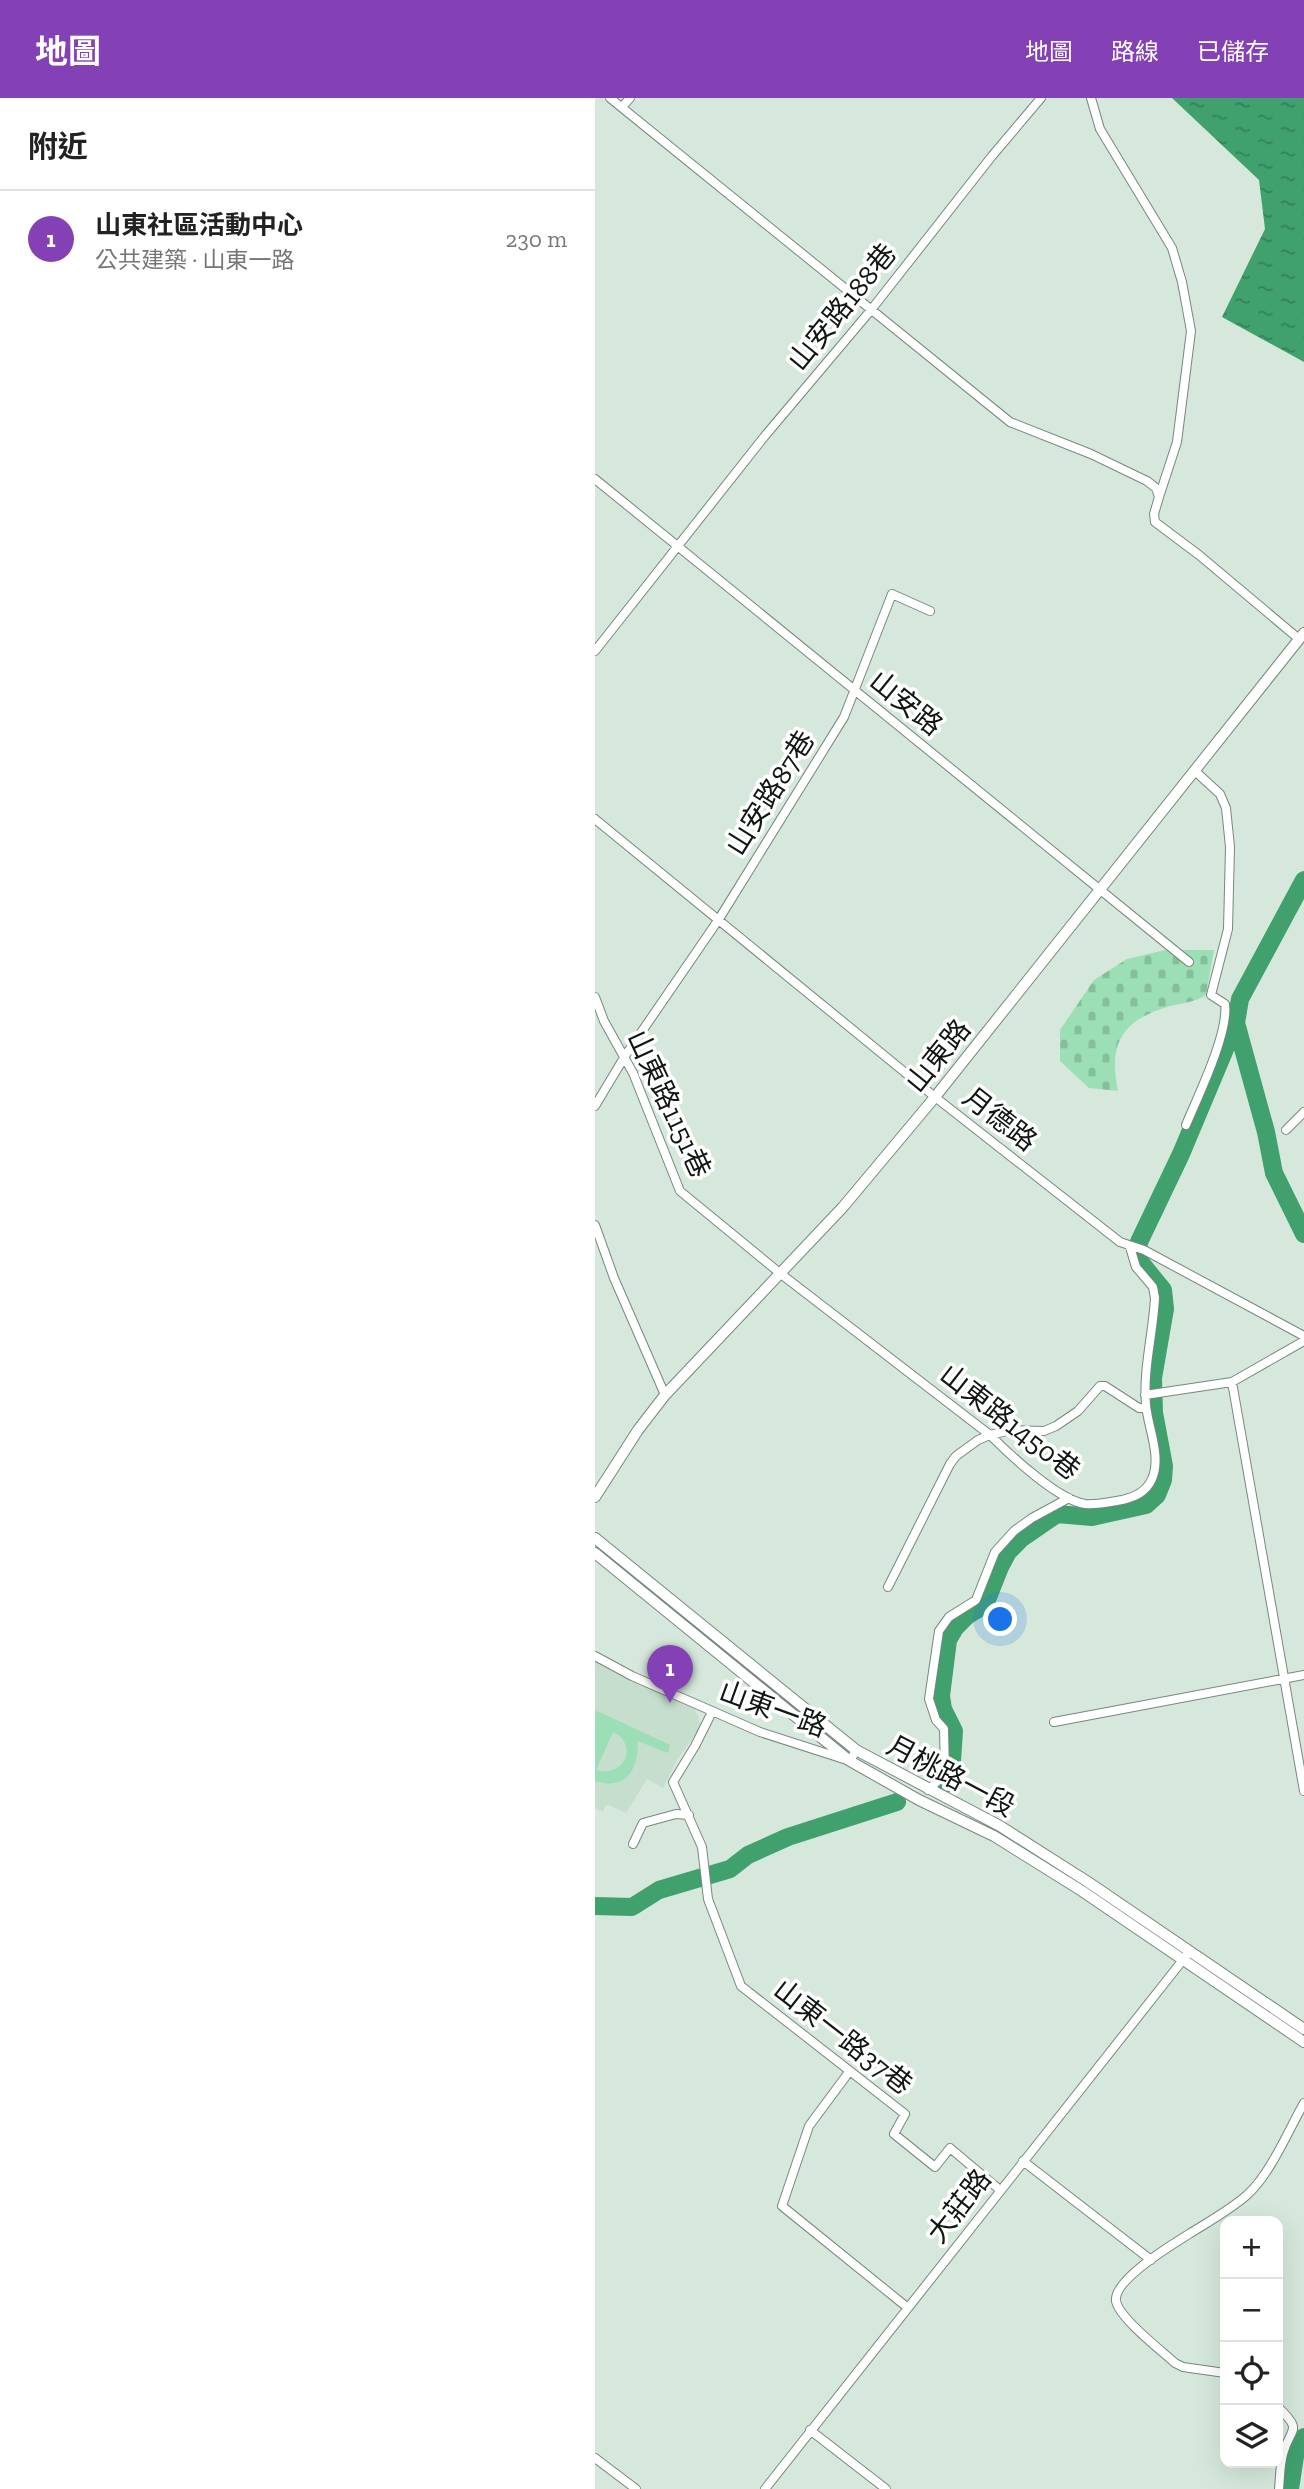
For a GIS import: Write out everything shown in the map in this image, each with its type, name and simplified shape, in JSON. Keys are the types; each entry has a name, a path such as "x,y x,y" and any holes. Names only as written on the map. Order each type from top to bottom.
{"street":[{"path":"610,98 1010,422 1091,454 1147,481 1156,488 1159,497"},
{"path":"622,107 630,98"},
{"name":"山安路188巷","path":"595,650 764,437 871,310 1041,98"},
{"path":"1091,98 1100,129 1172,248 1182,282 1191,331 1177,442 1154,514 1155,522 1301,636"},
{"name":"山安路","path":"595,479 1189,962"},
{"name":"山安路87巷","path":"595,1106 625,1056 719,919 844,717 892,594 930,611"},
{"name":"山東路","path":"595,1497 638,1430 665,1395 843,1207 1101,891 1301,636"},
{"path":"1187,1125 1216,1050 1226,1012 1225,1004 1211,995 1228,929 1230,879 1226,808 1220,794 1195,771"},
{"name":"月德路","path":"595,819 935,1097 1120,1241 1130,1247 1144,1250 1304,1339"},
{"name":"山東路1151巷","path":"595,997 604,1021 625,1056 680,1191 781,1274"},
{"path":"1286,1130 1304,1112"},
{"path":"595,1225 614,1278 665,1395"},
{"name":"山東路1450巷","path":"781,1274 1069,1498 1082,1503 1098,1504 1134,1497 1145,1490 1152,1479 1156,1463 1146,1408 1145,1380 1155,1298 1153,1287 1136,1267 1130,1247"},
{"path":"1146,1395 1232,1382 1304,1339"},
{"path":"1232,1382 1304,1791"},
{"path":"888,1587 950,1464 964,1450 990,1435 1011,1430 1044,1431 1077,1411 1100,1386 1105,1386 1139,1408 1146,1408"},
{"path":"928,1790 945,1774 944,1729 936,1720 929,1699 939,1631 949,1617 976,1600 995,1552 1014,1531 1069,1498"},
{"name":"月桃路一段","path":"595,1538 856,1750 1000,1826 1304,2042"},
{"name":"月桃路一段","path":"595,1553 850,1761 1085,1886"},
{"name":"山東一路","path":"595,1656 632,1676 760,1732 850,1761 856,1750"},
{"path":"1054,1722 1304,1675"},
{"path":"689,1815 673,1782 712,1712"},
{"path":"633,1843 643,1823 676,1814 689,1815"},
{"name":"山東一路37巷","path":"689,1815 702,1847 708,1899 741,1986 905,2114 894,2134 935,2167 950,2148 1000,2190"},
{"name":"月桃路一段","path":"1186,1956 1304,2029"},
{"name":"大莊路","path":"765,2489 1186,1956"},
{"path":"849,2072 809,2126 782,2206 908,2308"},
{"path":"1220,2372 1183,2367 1175,2363 1122,2313 1116,2301 1117,2293 1124,2283 1151,2260 1247,2195 1261,2179 1304,2104"},
{"path":"1023,2161 1151,2260"},
{"path":"1283,2411 1296,2425 1296,2431 1283,2456"},
{"path":"810,2430 886,2489"},
{"path":"595,2458 635,2489"},
{"path":"1279,2489 1282,2468"}],"shaded area":[{"path":"595,1660 695,1709 701,1726 677,1760 663,1788 647,1779 626,1813 607,1804 603,1812 595,1808"}],"green space":[{"path":"1165,950 1214,950 1206,995 1140,1018 1122,1036 1117,1047 1115,1074 1118,1091 1089,1088 1060,1061 1060,1030 1094,980 1127,959"},
{"path":"595,1710 670,1745 668,1753 638,1741 636,1760 629,1775 616,1783 595,1781","holes":["613,1732 621,1737 627,1751 621,1765 606,1771 596,1770"]}],"water":[{"path":"1172,98 1304,98 1304,362 1222,317 1265,229 1259,180"}],"waterway":[{"path":"1304,880 1240,999 1236,1023 1266,1132 1274,1173 1304,1234"},
{"path":"941,1788 951,1776 954,1731 943,1709 941,1696 948,1640 968,1615 985,1605 1008,1552 1022,1538 1057,1514 1092,1517 1146,1505 1157,1495 1163,1480 1164,1466 1154,1413 1153,1378 1165,1309 1163,1290 1141,1263 1138,1254 1139,1242 1181,1154 1236,1023"},
{"path":"595,1906 632,1907 659,1890 730,1869 748,1855 788,1837 897,1802"},
{"path":"1290,2489 1296,2450 1304,2437"}],"place":[{"name":"山東社區活動中心","path":"670,1703"}]}
